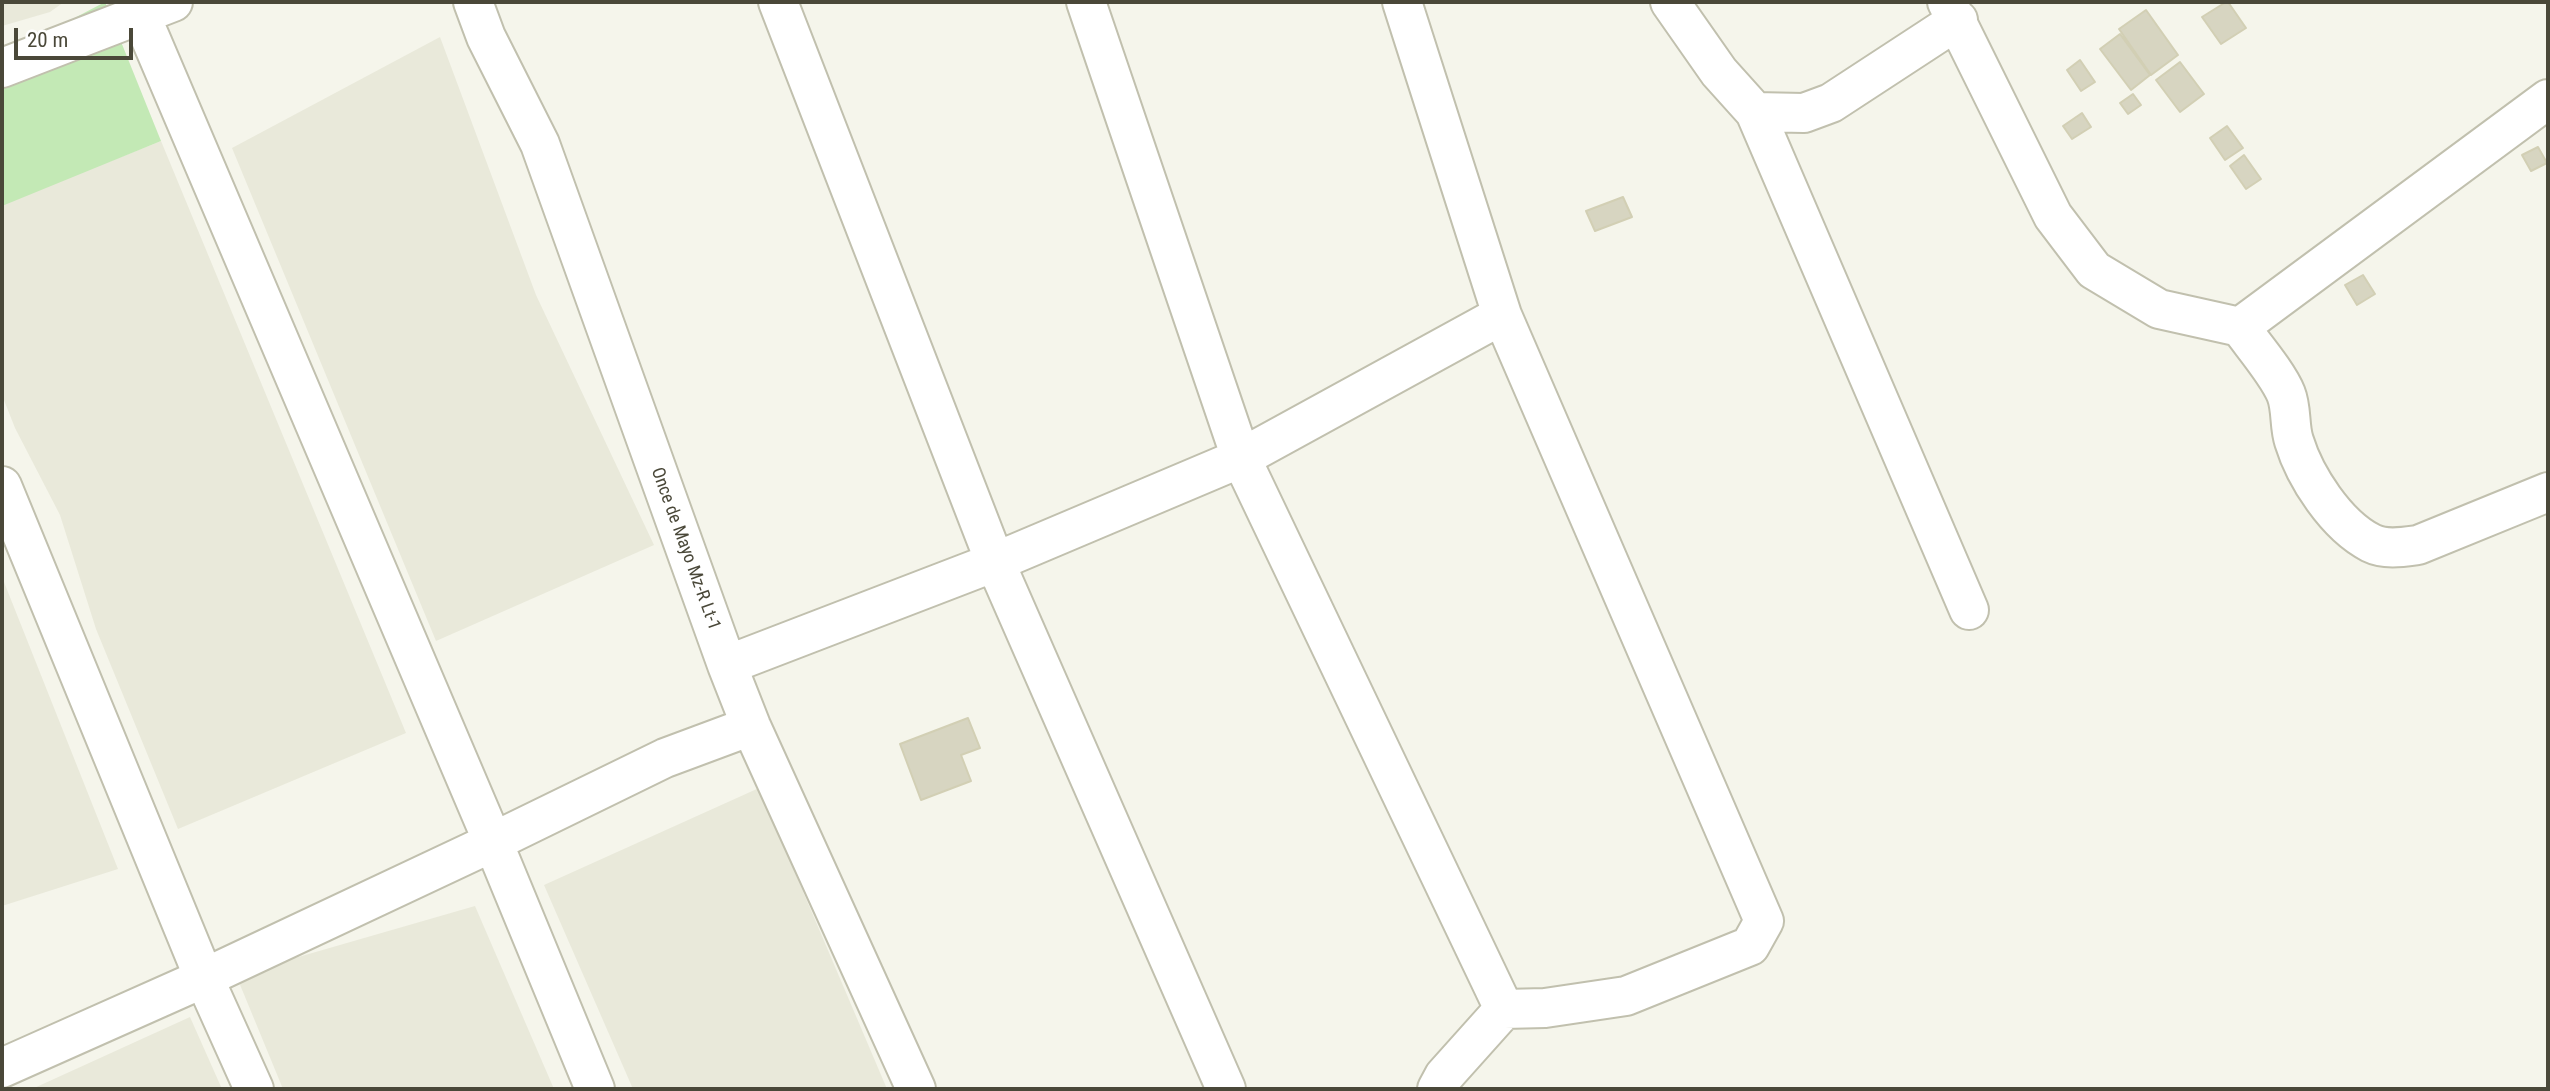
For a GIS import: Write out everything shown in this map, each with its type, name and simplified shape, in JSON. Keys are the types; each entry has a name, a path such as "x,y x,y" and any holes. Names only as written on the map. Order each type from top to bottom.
{"street":[{"name":"Once de Mayo Mz-R Lt-1","path":"474,2 486,37 540,144 751,726 916,1089"},
{"path":"778,2 995,562 1226,1089"},
{"path":"1086,2 1241,458 1504,1009"},
{"path":"1402,2 1502,315 1764,921 1749,946 1626,996 1545,1008 1504,1009 1444,1076 1437,1089"},
{"path":"1670,2 1719,72 1755,111 1969,610"},
{"path":"2,68 150,6 595,1089"},
{"path":"1755,111 1804,113 1831,103 1953,11 2053,216 2094,270 2159,309 2240,327 2285,392 2292,416 2293,439 2306,473 2328,506 2351,528 2372,544 2398,548 2418,545 2548,492"},
{"path":"2240,327 2548,99"},
{"path":"727,665 995,562 1241,458 1502,315"},
{"path":"2,486 204,978 254,1089"},
{"path":"2,1068 204,978 665,758 751,726"}],"shaded area":[{"path":"2,2 64,2 50,12 2,26"},
{"path":"440,37 536,295 654,545 436,641 232,148"},
{"path":"161,141 406,733 178,829 96,629 60,515 15,428 2,395 2,204"},
{"path":"2,577 118,869 2,906"},
{"path":"759,788 887,1089 633,1089 544,885"},
{"path":"475,906 554,1089 283,1089 236,975"},
{"path":"190,1017 222,1089 32,1089"}],"green space":[{"path":"105,2 161,141 2,206 2,56"}],"building":[{"path":"2226,2 2246,28 2221,44 2202,17"},
{"path":"2146,10 2178,55 2151,75 2119,29"},
{"path":"2120,34 2150,75 2131,90 2100,49"},
{"path":"2080,60 2095,82 2081,91 2067,70"},
{"path":"2180,62 2204,94 2180,112 2156,80"},
{"path":"2133,94 2141,105 2128,114 2120,103"},
{"path":"2082,113 2091,127 2072,139 2063,126"},
{"path":"2227,126 2243,148 2225,160 2210,138"},
{"path":"2538,147 2547,163 2531,171 2522,155"},
{"path":"2244,155 2261,179 2246,189 2230,166"},
{"path":"1623,197 1632,217 1595,231 1586,211"},
{"path":"2363,275 2375,294 2357,305 2345,285"},
{"path":"968,718 980,748 961,755 971,781 921,800 900,744"}]}
